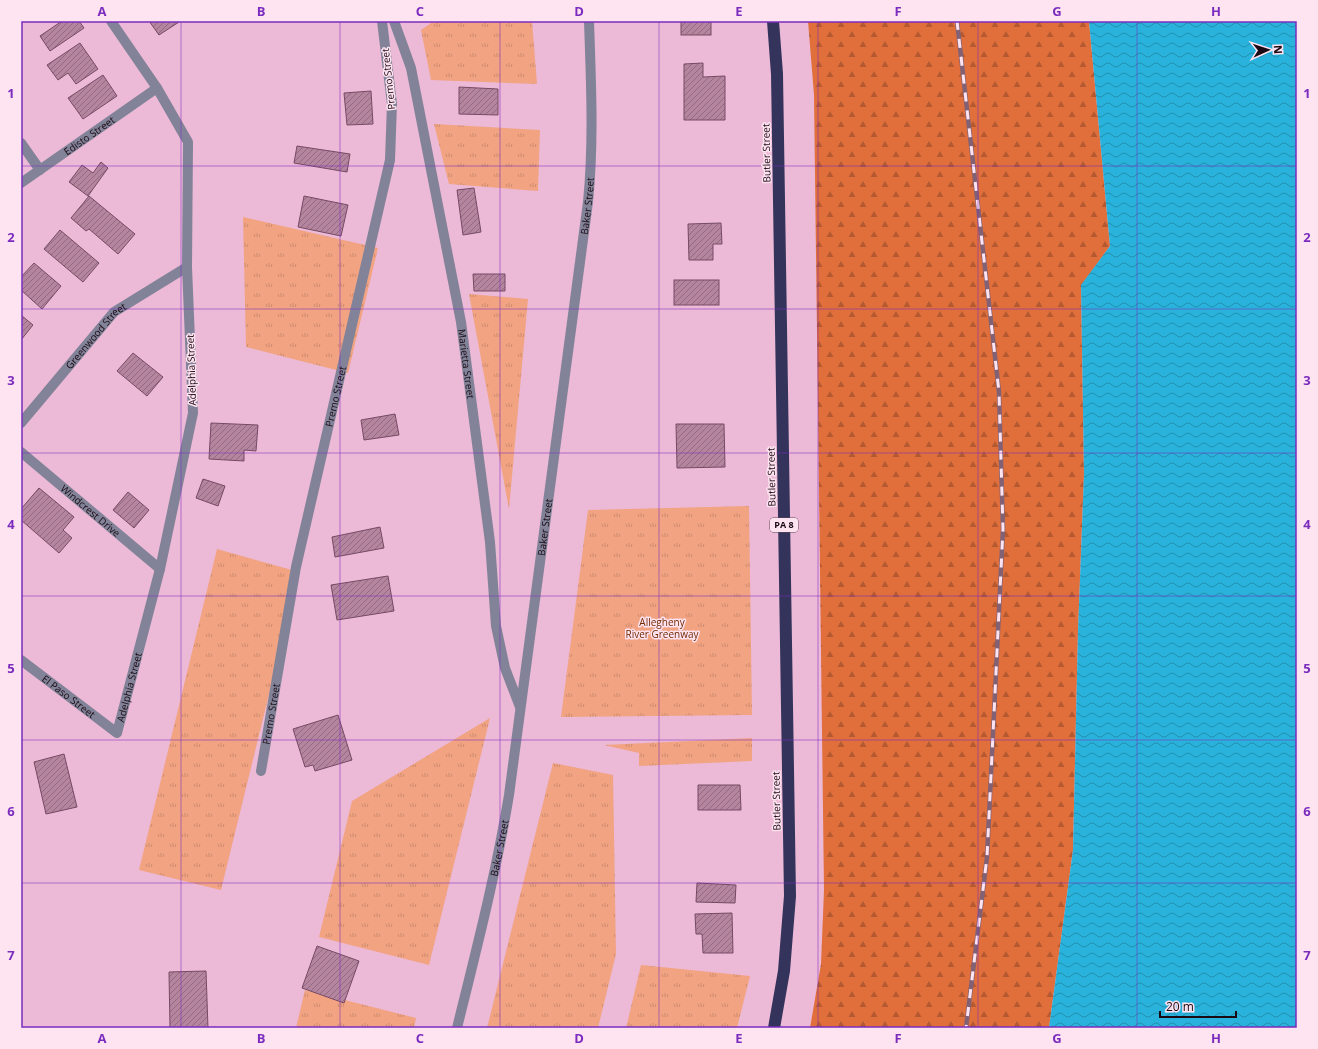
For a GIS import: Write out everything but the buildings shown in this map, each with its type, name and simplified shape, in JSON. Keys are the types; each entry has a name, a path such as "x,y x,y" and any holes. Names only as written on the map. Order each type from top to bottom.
{"highway":[{"name":"Butler Street","path":"773,21 777,74 790,889 788,934 784,971 774,1028"}],"street":[{"name":"Adelphia Street","path":"111,21 157,88 188,142 187,268 193,413 160,569 117,733"},
{"name":"Premo Street","path":"261,771 296,567 390,160 392,104 382,21"},
{"name":"Marietta Street","path":"394,21 411,68 461,322 490,542 496,626 505,668 520,709"},
{"name":"Baker Street","path":"456,1028 491,890 509,795 588,202 592,134 589,21"},
{"name":"Edisto Street","path":"21,183 157,88"},
{"path":"21,143 40,170"},
{"name":"Greenwood Street","path":"21,423 114,312 187,268"},
{"name":"Windcrest Drive","path":"21,452 160,569"},
{"name":"El Paso Street","path":"21,660 117,733"}],"green space":[{"path":"434,21 532,21 537,84 431,80 421,30"},
{"path":"808,21 1089,21 1110,246 1081,286 1084,474 1078,631 1073,850 1049,1028 810,1028 821,964 824,890 814,95"},
{"path":"434,124 540,130 538,191 449,184"},
{"path":"243,217 378,248 348,373 246,347"},
{"path":"469,294 528,299 509,509"},
{"name":"Allegheny River Greenway","path":"749,506 752,715 561,717 588,510"},
{"path":"217,549 299,572 221,890 139,870"},
{"path":"490,718 429,965 319,937 352,801"},
{"path":"752,738 752,761 639,766 639,753 604,745"},
{"path":"553,763 613,775 616,954 598,1028 487,1028"},
{"path":"641,965 750,976 737,1028 626,1028"},
{"path":"305,990 416,1018 414,1028 296,1028"}],"water":[{"path":"1089,21 1297,21 1297,1028 1049,1028 1073,850 1078,631 1084,474 1081,285 1110,246"}],"railway":[{"path":"957,21 999,392 1003,529 987,857 966,1028"}]}
